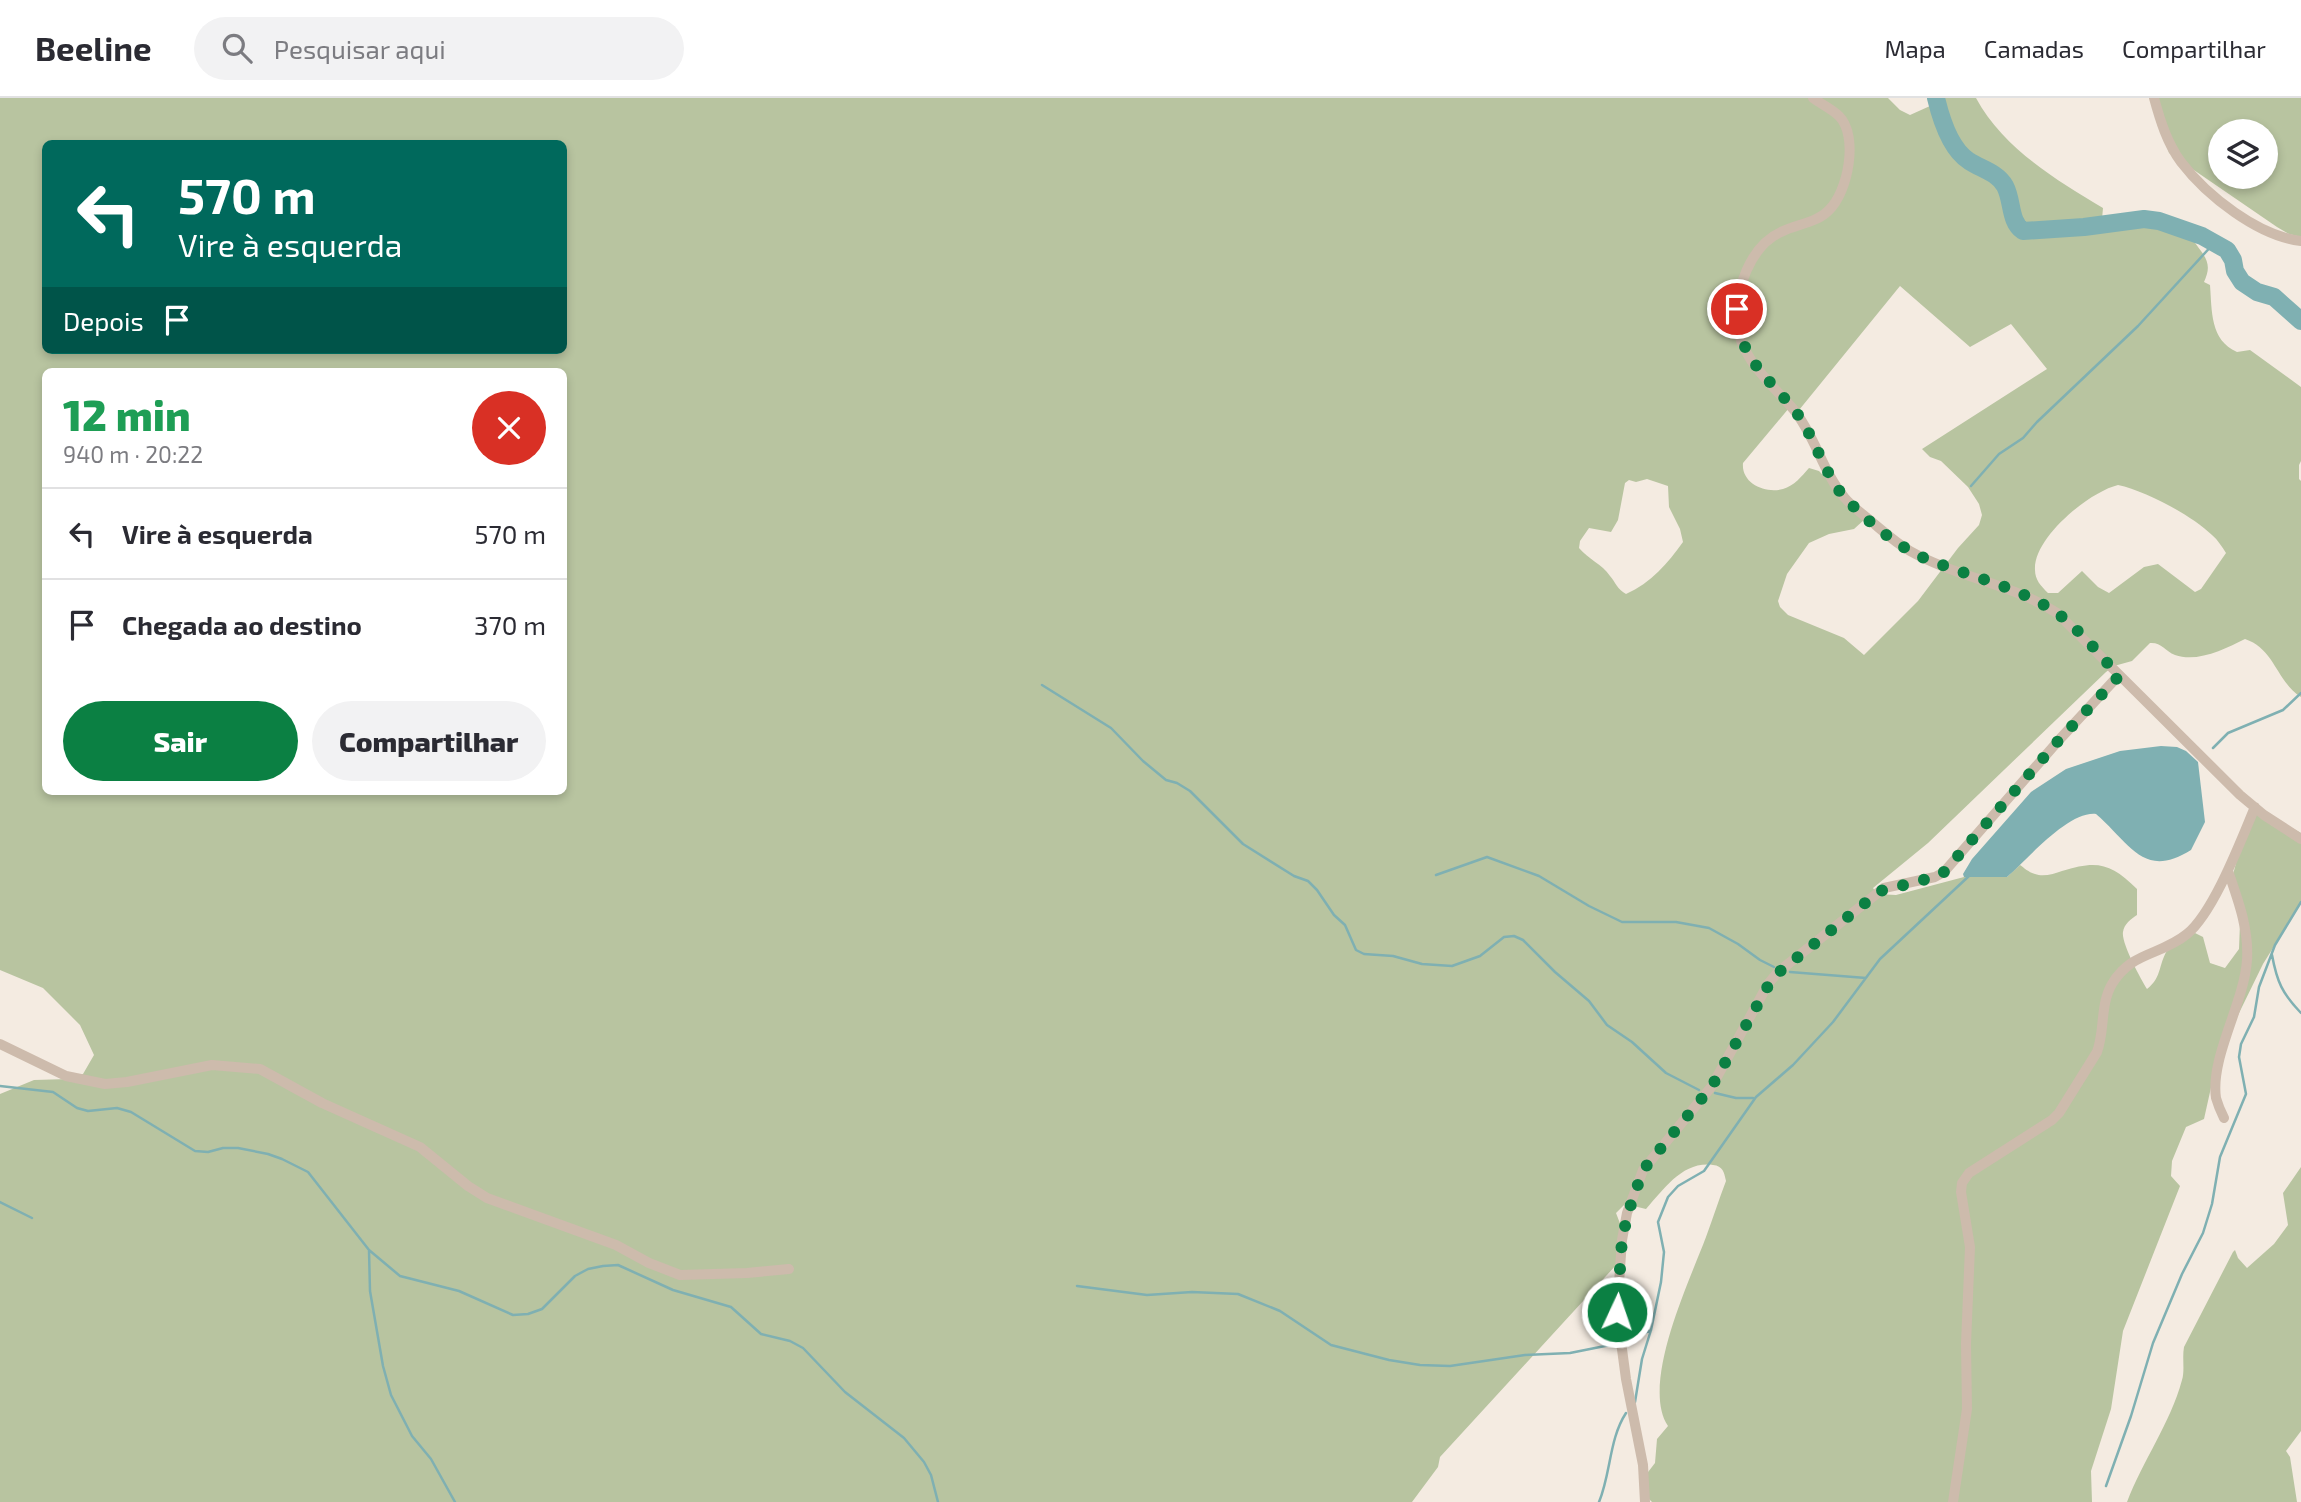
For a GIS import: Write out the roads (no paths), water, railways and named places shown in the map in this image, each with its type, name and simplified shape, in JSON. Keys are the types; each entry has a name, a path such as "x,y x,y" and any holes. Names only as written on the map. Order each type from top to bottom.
{"street":[{"path":"1813,98 1839,116 1846,131 1849,153 1844,187 1838,200 1822,216 1769,239 1750,262 1737,309 1737,325 1746,352 1796,413 1813,439 1837,488 1850,504 1910,551 2034,600 2057,613 2240,795 2301,839"},
{"path":"2154,98 2163,130 2180,161 2204,188 2241,216 2274,235 2301,241"},
{"path":"1645,1502 1643,1465 1626,1380 1617,1312 1622,1240 1643,1170 1712,1086 1773,977 1880,891 1935,877 1944,872 2059,740 2119,676"},
{"path":"1953,1502 1967,1409 1966,1344 1970,1247 1961,1192 1962,1183 1969,1173 2045,1126 2059,1112 2097,1052 2107,994 2117,976 2128,964 2164,948 2192,929 2228,870 2255,807"},
{"path":"2224,1118 2217,1100 2218,1066 2240,1001 2248,952 2240,906 2228,870"},
{"path":"0,1044 65,1076 105,1084 212,1065 260,1069 322,1103 420,1147 487,1198 616,1245 668,1271 680,1275 712,1275 789,1269"}],"water":[{"path":"2161,746 2177,747 2198,762 2205,822 2191,850 2161,861 2149,859 2128,846 2096,814 2085,815 2061,828 2007,877 1964,877 1963,874 1972,859 2031,792 2066,769 2120,751"}],"waterway":[{"path":"1936,98 1944,124 1957,149 1969,161 2002,181 2015,222 2023,231 2144,219 2159,221 2202,236 2227,250 2242,282 2257,292 2274,297 2301,321"},
{"path":"1971,486 1999,454 2023,438 2138,326 2215,242"},
{"path":"1042,685 1111,728 1166,780 1190,791 1243,844 1294,876 1308,881 1345,925 1356,950 1364,954 1393,956 1422,964 1452,966 1480,956 1504,937 1514,936 1523,940 1589,1001 1607,1025 1632,1042 1666,1073 1699,1090"},
{"path":"2213,748 2228,733 2283,710 2301,693"},
{"path":"1436,875 1487,857 1539,876 1622,922 1676,922 1709,928 1774,967"},
{"path":"1635,1402 1642,1359 1661,1282 1664,1252 1658,1222 1668,1197 1678,1186 1704,1171 1756,1097 1793,1065 1833,1022 1880,959 1969,876"},
{"path":"2106,1486 2153,1343 2182,1274 2203,1233 2212,1204 2220,1157 2246,1094 2239,1057 2241,1044 2254,1017 2259,987 2275,945 2301,902"},
{"path":"2272,955 2281,987 2301,1013"},
{"path":"1790,972 1866,978"},
{"path":"0,1086 53,1092 77,1108 88,1111 117,1108 131,1112 195,1151 238,1148 282,1159 308,1172 369,1250 400,1276 459,1291 513,1315 542,1309 575,1276 588,1269 618,1265 673,1290 731,1307 761,1334 790,1341 803,1348 845,1392 904,1438 931,1475 938,1502"},
{"path":"1715,1093 1736,1098 1753,1098"},
{"path":"0,1202 32,1218"},
{"path":"369,1250 370,1291 383,1366 391,1395 412,1436 431,1459 455,1502"},
{"path":"1077,1286 1147,1295 1192,1292 1238,1294 1280,1311 1331,1345 1420,1365 1450,1366 1525,1355 1570,1353 1615,1344"},
{"path":"1629,1340 1651,1330"},
{"path":"1599,1502 1616,1434 1626,1413"}]}
